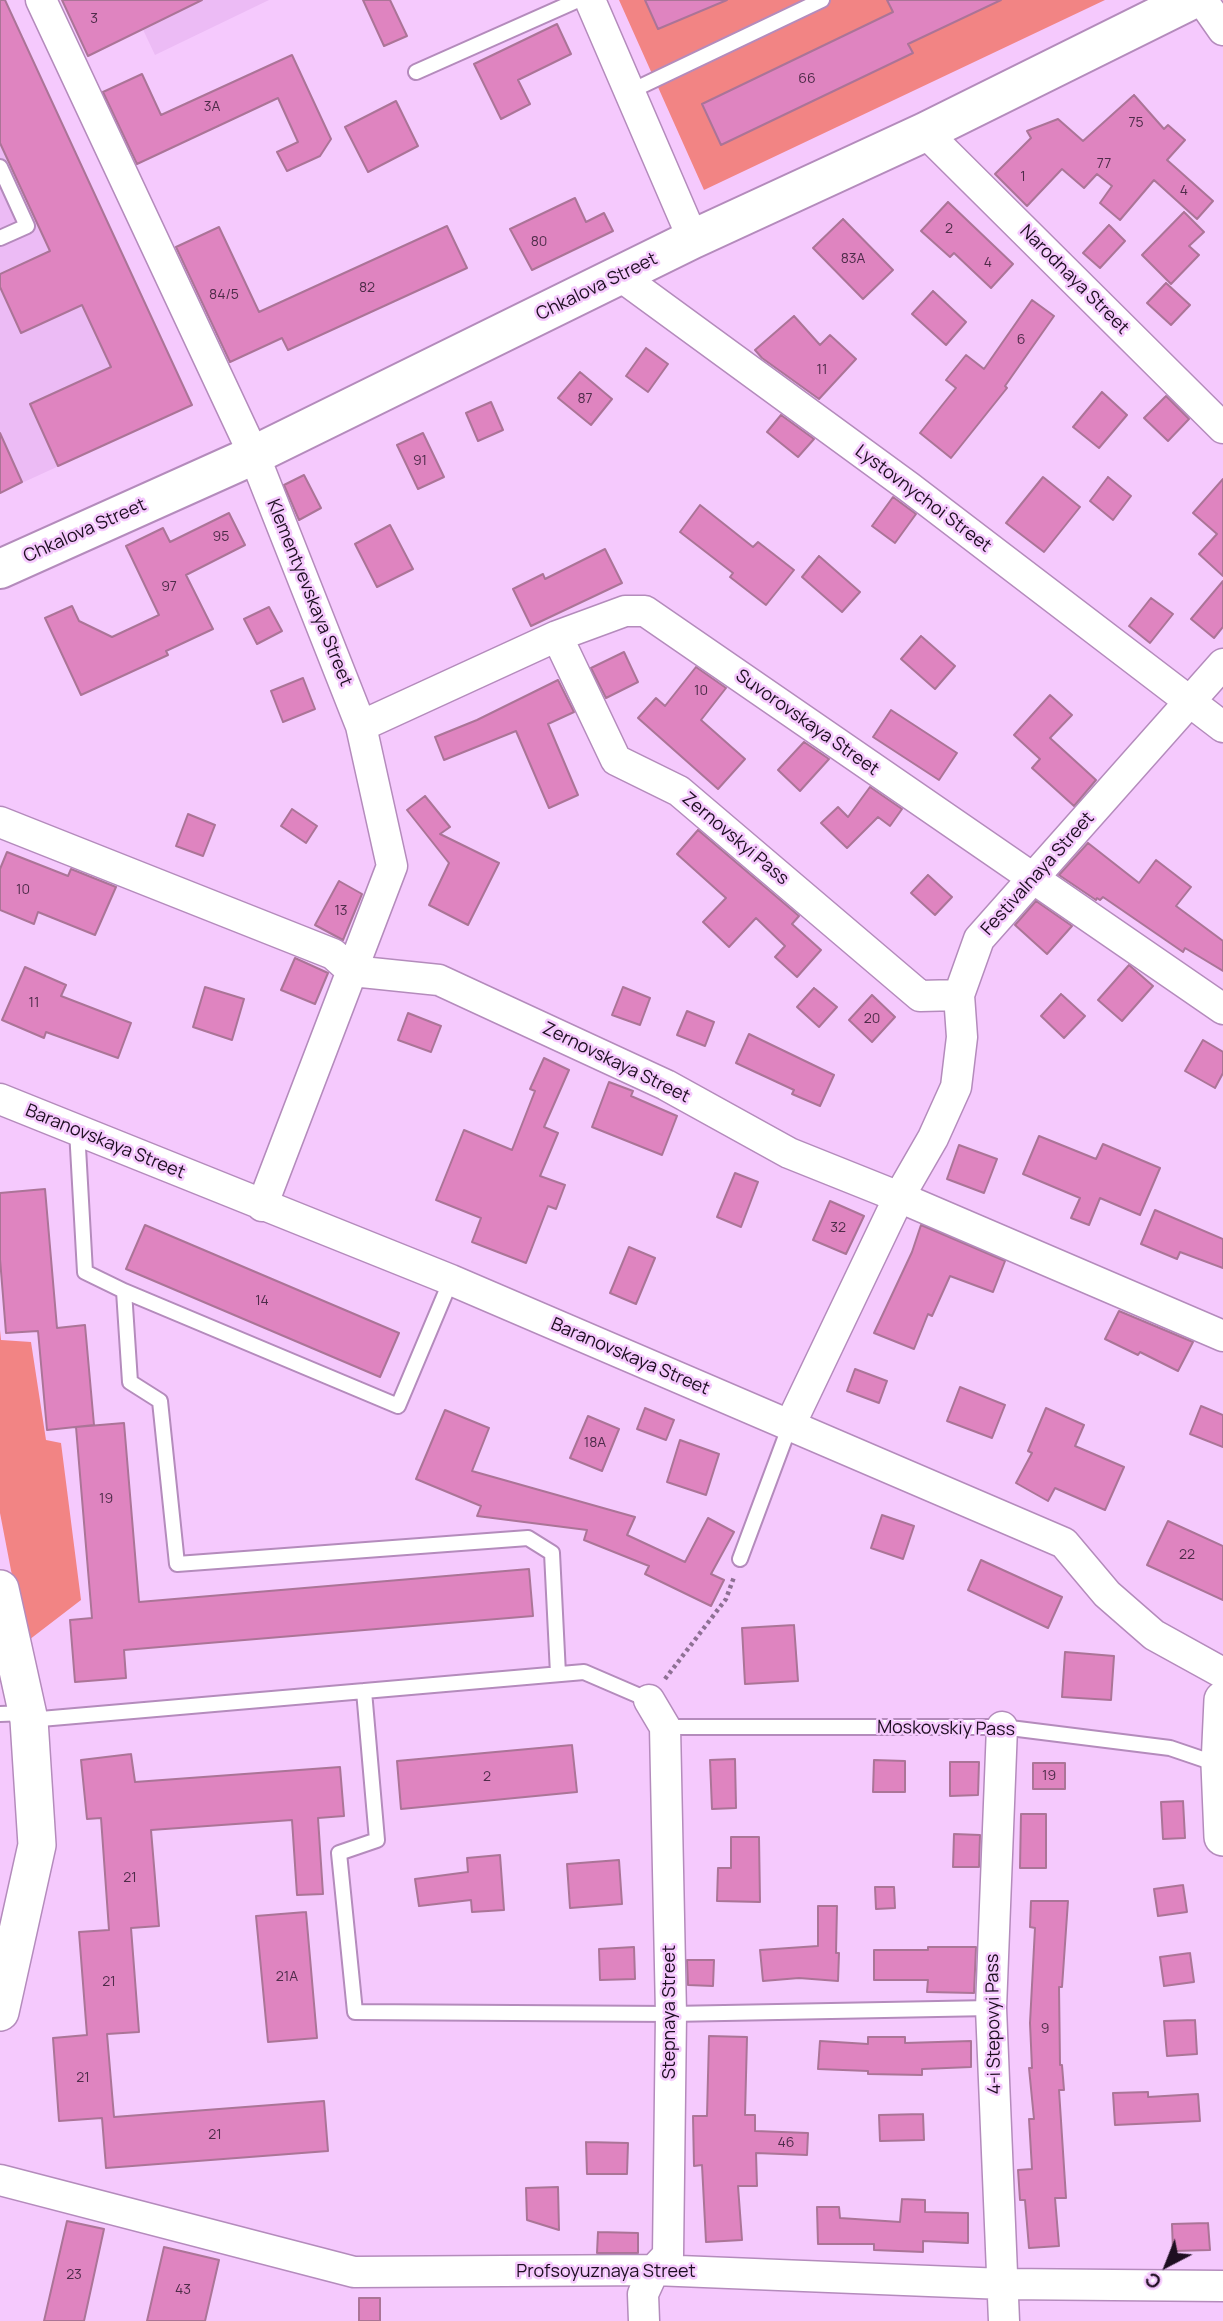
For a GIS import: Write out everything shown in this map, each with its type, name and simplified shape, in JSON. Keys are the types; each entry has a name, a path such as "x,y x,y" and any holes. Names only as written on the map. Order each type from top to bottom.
{"main road":[{"name":"Chkalova Street","path":"0,569 254,455 693,239 925,132 1191,0"}],"street":[{"name":"Klementyevskaya Street","path":"41,0 254,455 361,726 392,866 262,1206"},
{"path":"590,0 693,239"},
{"path":"1202,0 1223,30"},
{"name":"Narodnaya Street","path":"925,132 1223,428"},
{"name":"Lystovnychoi Street","path":"620,275 909,487 1223,727"},
{"name":"Suvorovskaya Street","path":"361,726 557,636 625,611 645,611 1223,1009"},
{"name":"Zernovskyi Pass","path":"557,636 616,760 679,791 920,996 959,995"},
{"name":"Festivalnaya Street","path":"790,1425 899,1197 933,1138 956,1087 962,1037 959,995 979,939 1223,664"},
{"path":"0,822 333,954 352,971"},
{"name":"Zernovskaya Street","path":"352,971 439,980 666,1085 789,1153 899,1197 1223,1336"},
{"name":"Baranovskaya Street","path":"0,1099 451,1280 1064,1543 1107,1594 1154,1635 1223,1673"},
{"path":"0,1588 37,1845 0,2012"},
{"name":"Stepnaya Street","path":"644,2321 643,2294 654,2270 668,2255 671,2014 665,1727 649,1700"},
{"path":"1223,1700 1223,1837"},
{"name":"4-i Stepovyi Pass","path":"1002,1727 991,2008 1004,2321"},
{"name":"Profsoyuznaya Street","path":"0,2180 354,2272 654,2270 1004,2284 1223,2286"}],"lane":[{"path":"416,72 578,0"},
{"path":"629,92 822,0"},
{"path":"0,167 27,226 0,238"},
{"path":"77,1130 85,1272 124,1291 398,1406 451,1280"},
{"path":"124,1291 130,1382 160,1401 177,1564 528,1538 552,1553 558,1674"},
{"path":"740,1559 790,1425"},
{"path":"19,1716 584,1672 649,1700"},
{"path":"364,1691 377,1840 339,1853 355,2012 671,2014 991,2008"},
{"name":"Moskovskiy Pass","path":"665,1727 1002,1727 1170,1748 1221,1765"}],"path":[{"path":"649,1700 726,1599 740,1559"}],"shaded area":[{"path":"0,0 5,0 192,405 0,493"},
{"path":"129,0 269,0 155,55"},
{"path":"619,0 1105,0 704,190"},
{"path":"0,1330 1,1340 31,1342 46,1440 61,1443 81,1600 25,1643 0,1513"}],"building":[{"path":"0,0 5,0 192,405 58,466 30,404 111,367 82,305 21,333 0,287 0,274 50,251 0,143"},
{"path":"62,0 202,0 88,56"},
{"path":"363,0 390,0 407,36 384,46"},
{"path":"645,0 727,0 658,29"},
{"path":"887,0 1001,0 908,44 913,53 721,145 702,104 893,12"},
{"path":"557,24 571,54 518,80 530,104 501,119 474,64"},
{"path":"292,55 331,139 320,156 287,171 277,152 298,142 278,98 137,164 103,92 142,74 161,115"},
{"path":"1134,95 1164,129 1168,125 1185,140 1167,160 1213,201 1197,219 1154,180 1120,220 1100,203 1112,186 1097,174 1084,188 1062,169 1027,206 995,174 1031,138 1027,131 1058,119 1083,141"},
{"path":"396,101 418,146 368,172 345,127"},
{"path":"575,198 586,222 604,213 613,231 532,270 510,229"},
{"path":"948,202 1013,264 991,288 954,253 950,257 921,231"},
{"path":"1184,212 1204,232 1189,246 1199,255 1171,284 1142,255"},
{"path":"843,219 893,270 863,299 813,248"},
{"path":"1109,225 1125,241 1100,268 1083,253"},
{"path":"447,226 467,268 288,350 282,338 230,362 176,247 219,227 259,312"},
{"path":"1166,283 1190,305 1171,325 1147,303"},
{"path":"933,291 966,322 946,345 912,314"},
{"path":"1032,300 1054,316 1005,386 1007,388 951,458 920,433 956,388 946,380 966,355 984,369"},
{"path":"794,316 820,345 830,335 856,359 819,399 755,350"},
{"path":"646,348 668,364 648,392 626,376"},
{"path":"580,372 612,399 591,425 558,398"},
{"path":"1102,392 1127,415 1099,448 1073,427"},
{"path":"1166,396 1189,419 1168,441 1144,418"},
{"path":"491,402 503,430 478,441 466,413"},
{"path":"781,415 814,439 798,457 767,432"},
{"path":"0,433 22,482 0,493"},
{"path":"423,433 444,477 418,489 397,445"},
{"path":"304,475 321,508 299,520 284,485"},
{"path":"1043,477 1080,507 1044,552 1006,523"},
{"path":"1108,477 1131,496 1113,520 1090,501"},
{"path":"1223,479 1223,576 1199,554 1217,534 1193,513"},
{"path":"893,497 916,514 895,543 872,526"},
{"path":"700,505 753,547 758,542 794,570 766,605 730,577 733,573 680,532"},
{"path":"229,513 245,545 186,575 213,629 166,651 168,655 81,695 45,618 72,606 79,621 112,637 159,615 126,546 163,528 170,542"},
{"path":"390,525 413,569 377,587 355,544"},
{"path":"605,549 622,583 531,626 513,589 543,574 545,579"},
{"path":"819,556 860,592 842,612 802,577"},
{"path":"1223,581 1223,627 1214,638 1191,619"},
{"path":"1151,598 1173,614 1150,643 1129,626"},
{"path":"269,607 282,631 257,644 244,619"},
{"path":"921,636 955,666 935,689 901,659"},
{"path":"624,652 638,682 606,698 591,668"},
{"path":"696,667 726,688 701,720 745,759 718,789 638,718 656,698 665,706"},
{"path":"303,678 315,709 283,722 271,691"},
{"path":"558,680 574,712 548,724 578,795 549,808 516,731 444,760 435,737 477,720"},
{"path":"1050,695 1072,715 1050,738 1096,780 1074,806 1032,768 1040,759 1014,735"},
{"path":"891,710 957,753 939,780 873,737"},
{"path":"804,742 829,759 800,791 778,770"},
{"path":"870,787 902,809 890,826 878,817 847,848 821,823 838,807 848,817"},
{"path":"425,796 450,827 440,834 499,863 468,925 429,905 449,863 407,810"},
{"path":"292,809 317,826 306,843 281,826"},
{"path":"188,814 215,825 203,856 176,846"},
{"path":"698,830 799,916 792,924 821,950 797,977 775,957 785,946 756,918 729,947 703,922 726,898 677,854"},
{"path":"1088,843 1139,883 1156,860 1191,887 1176,906 1223,941 1223,971 1185,948 1183,952 1103,897 1096,900 1059,875"},
{"path":"7,852 68,876 71,869 116,887 95,935 38,912 34,924 0,910 0,869"},
{"path":"928,875 952,897 935,915 911,893"},
{"path":"339,881 362,894 343,940 315,925"},
{"path":"1036,901 1072,926 1047,954 1015,925"},
{"path":"295,958 328,973 315,1004 281,990"},
{"path":"1129,965 1153,986 1122,1021 1098,1000"},
{"path":"25,967 66,985 61,996 131,1023 118,1058 46,1032 44,1038 2,1020"},
{"path":"205,987 244,999 232,1040 193,1027"},
{"path":"623,987 650,998 640,1025 612,1015"},
{"path":"814,988 837,1007 819,1027 797,1007"},
{"path":"1061,994 1085,1016 1064,1038 1041,1016"},
{"path":"872,995 895,1017 872,1042 849,1020"},
{"path":"687,1011 714,1022 705,1046 677,1035"},
{"path":"408,1013 441,1026 431,1052 398,1040"},
{"path":"749,1034 834,1075 820,1106 792,1094 794,1090 736,1063"},
{"path":"1203,1040 1223,1052 1223,1073 1215,1088 1185,1071"},
{"path":"544,1058 569,1070 544,1127 558,1133 540,1176 565,1185 556,1209 548,1206 526,1263 472,1242 481,1218 436,1200 464,1130 512,1150 535,1091 530,1089"},
{"path":"609,1082 633,1091 631,1096 677,1116 662,1155 592,1127"},
{"path":"1039,1136 1096,1159 1103,1144 1160,1168 1140,1215 1100,1198 1089,1225 1071,1218 1080,1198 1023,1174"},
{"path":"959,1145 997,1159 984,1193 947,1179"},
{"path":"735,1173 758,1182 741,1227 717,1217"},
{"path":"45,1189 57,1328 85,1325 94,1425 47,1430 38,1331 6,1333 0,1259 0,1193"},
{"path":"830,1201 864,1216 846,1254 813,1240"},
{"path":"1155,1210 1223,1239 1223,1268 1180,1252 1177,1259 1141,1244"},
{"path":"145,1225 399,1333 380,1377 126,1269"},
{"path":"921,1225 1005,1261 993,1292 950,1276 932,1316 928,1314 914,1349 874,1333 912,1252"},
{"path":"629,1247 655,1258 636,1304 610,1293"},
{"path":"1119,1311 1193,1342 1178,1371 1140,1352 1138,1355 1105,1339"},
{"path":"855,1369 887,1381 879,1403 847,1391"},
{"path":"960,1387 1005,1405 992,1438 947,1421"},
{"path":"1201,1406 1223,1415 1223,1447 1190,1434"},
{"path":"645,1408 674,1420 666,1440 637,1429"},
{"path":"1046,1408 1084,1425 1075,1446 1124,1467 1105,1510 1055,1488 1048,1501 1016,1483 1032,1453 1028,1451"},
{"path":"445,1410 489,1428 472,1471 635,1517 627,1535 685,1562 708,1518 734,1532 711,1574 724,1580 711,1606 645,1574 649,1566 584,1540 587,1530 477,1516 481,1506 416,1479"},
{"path":"588,1416 619,1429 602,1471 570,1458"},
{"path":"124,1423 139,1602 529,1569 533,1616 124,1650 126,1678 75,1682 70,1620 92,1618 76,1427"},
{"path":"680,1440 719,1454 706,1495 667,1482"},
{"path":"882,1515 914,1526 903,1559 871,1548"},
{"path":"1168,1521 1223,1546 1223,1600 1147,1565"},
{"path":"981,1560 1062,1597 1048,1628 968,1590"},
{"path":"794,1625 798,1681 745,1684 742,1628"},
{"path":"1065,1652 1114,1656 1111,1700 1062,1697"},
{"path":"572,1745 577,1792 401,1809 397,1761"},
{"path":"131,1754 135,1782 340,1767 344,1816 318,1818 323,1894 297,1895 292,1820 151,1830 159,1926 131,1928 139,2032 107,2034 114,2117 324,2101 328,2151 106,2168 102,2118 59,2121 53,2038 87,2035 79,1932 109,1930 101,1818 87,1819 81,1760"},
{"path":"735,1759 736,1808 712,1809 710,1760"},
{"path":"874,1760 905,1761 905,1792 873,1792"},
{"path":"950,1762 979,1762 978,1795 950,1796"},
{"path":"1033,1763 1065,1763 1065,1789 1033,1789"},
{"path":"1183,1801 1185,1838 1163,1839 1161,1802"},
{"path":"1021,1814 1046,1814 1046,1868 1020,1868"},
{"path":"954,1834 980,1835 979,1867 953,1867"},
{"path":"731,1837 759,1837 760,1902 717,1901 718,1868 731,1868"},
{"path":"500,1855 504,1910 472,1912 471,1900 419,1906 415,1879 468,1872 467,1858"},
{"path":"619,1860 622,1904 570,1908 567,1864"},
{"path":"1183,1885 1187,1912 1158,1916 1154,1889"},
{"path":"875,1887 894,1887 895,1908 876,1909"},
{"path":"1031,1901 1068,1901 1062,1987 1059,1987 1060,2065 1064,2090 1059,2090 1066,2198 1055,2198 1059,2246 1029,2248 1025,2200 1020,2200 1018,2170 1032,2169 1029,2119 1034,2119 1029,2068 1032,2068 1030,2023 1035,1928 1030,1927"},
{"path":"818,1906 837,1906 838,1981 799,1978 763,1981 760,1950 818,1946"},
{"path":"306,1912 317,2038 268,2042 256,1916"},
{"path":"634,1947 635,1979 600,1980 599,1949"},
{"path":"928,1947 976,1947 974,1993 927,1992 928,1980 874,1980 874,1950 928,1950"},
{"path":"1190,1953 1194,1982 1164,1986 1160,1957"},
{"path":"687,1960 714,1960 713,1986 688,1985"},
{"path":"1195,2020 1197,2054 1167,2056 1164,2021"},
{"path":"709,2036 747,2037 745,2115 755,2115 755,2131 808,2133 807,2155 756,2153 757,2186 738,2186 742,2240 706,2242 702,2165 694,2166 693,2116 707,2116"},
{"path":"868,2037 905,2037 905,2043 971,2041 971,2067 922,2069 922,2075 868,2074 868,2071 818,2069 820,2041 868,2044"},
{"path":"1148,2092 1148,2097 1198,2094 1200,2121 1115,2125 1113,2093"},
{"path":"923,2114 924,2140 880,2141 879,2115"},
{"path":"586,2142 628,2143 627,2174 587,2174"},
{"path":"558,2187 559,2230 527,2220 526,2188"},
{"path":"902,2199 925,2200 925,2212 968,2213 968,2243 923,2241 923,2252 874,2250 874,2244 818,2244 817,2207 839,2207 840,2218 900,2222"},
{"path":"67,2221 104,2229 84,2321 44,2321"},
{"path":"1208,2223 1210,2250 1173,2251 1172,2224"},
{"path":"598,2232 638,2233 638,2253 597,2253"},
{"path":"164,2247 219,2260 205,2321 147,2321"},
{"path":"359,2298 380,2298 380,2321 359,2321"}]}
